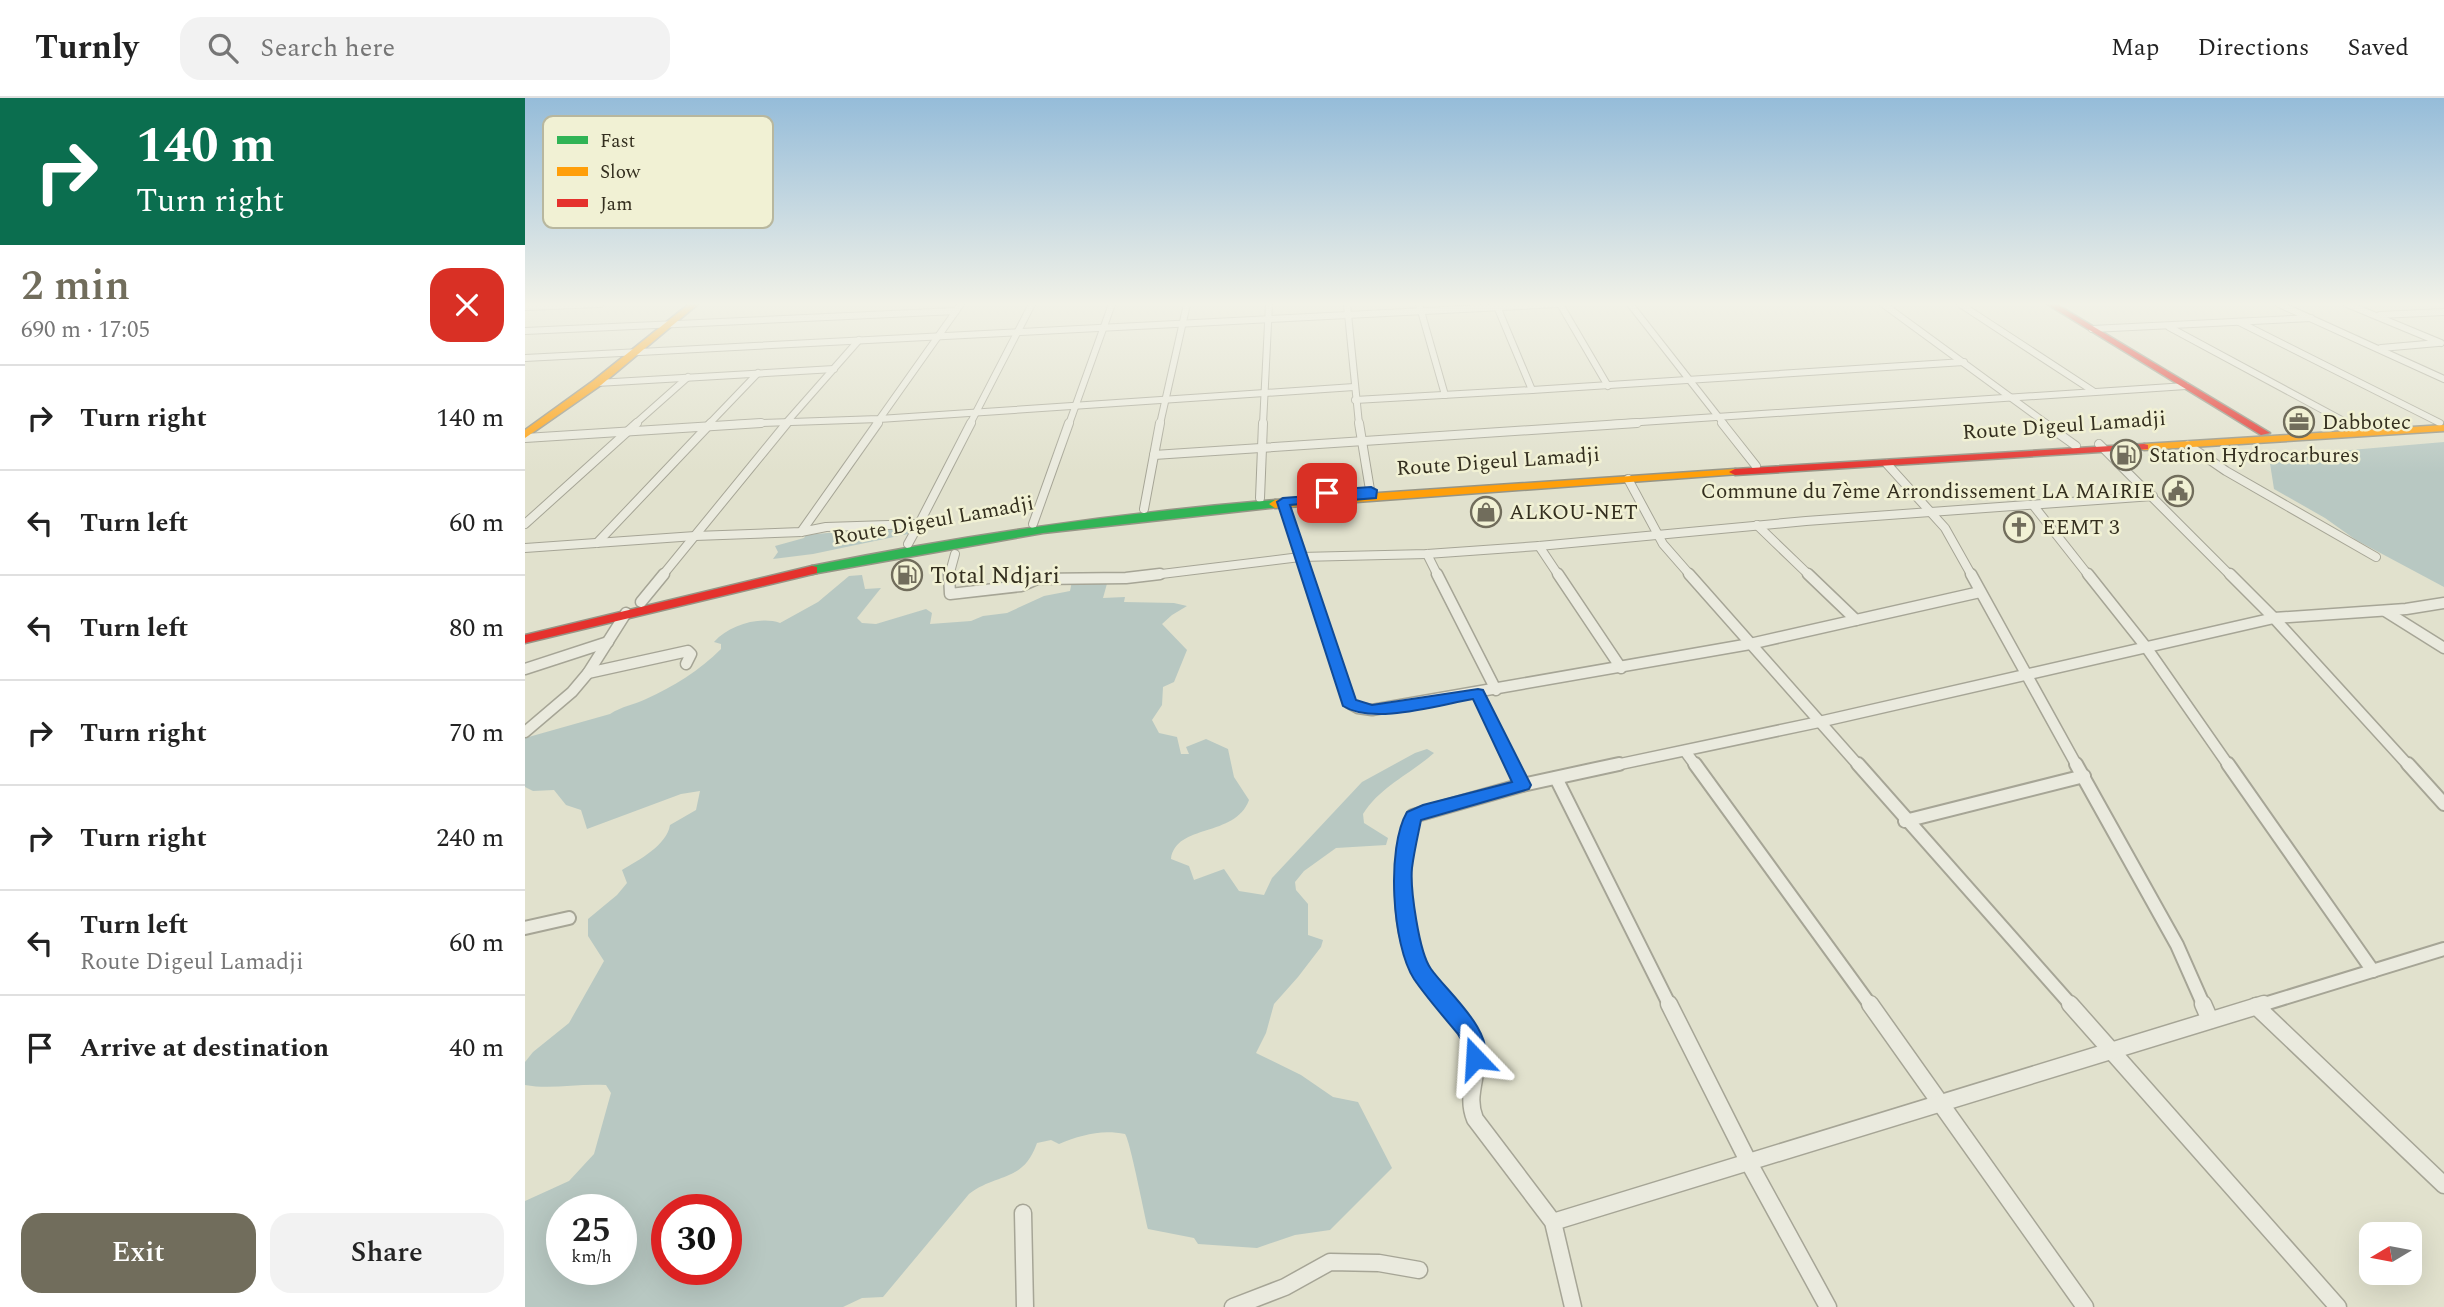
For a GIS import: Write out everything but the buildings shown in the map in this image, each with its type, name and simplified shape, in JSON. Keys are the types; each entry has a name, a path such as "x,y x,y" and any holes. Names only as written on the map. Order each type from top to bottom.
{"main road":[{"path":"525,437 624,360"},
{"path":"2144,360 2265,433"},
{"path":"525,639 749,583 916,548 1126,517 1371,493 1887,464 2103,447 2188,445 2443,424"},
{"name":"Route Digeul Lamadji","path":"525,632 813,562 908,544 1144,509 1260,498 2076,446 2103,447 2265,433 2443,424"}],"street":[{"path":"641,602 788,421 841,360"},
{"path":"801,532 920,360"},
{"path":"908,544 1003,360"},
{"path":"1033,524 1092,360"},
{"path":"1144,509 1174,360"},
{"path":"1260,498 1266,360"},
{"path":"1353,360 1355,400 1371,493"},
{"path":"1435,360 1445,395"},
{"path":"1520,360 1532,390"},
{"path":"1593,360 1608,386"},
{"path":"1674,360 1756,466"},
{"path":"2047,360 2093,391"},
{"path":"2231,360 2355,428"},
{"path":"2316,360 2443,424"},
{"path":"2403,360 2444,379"},
{"path":"1355,400 1964,362 2076,446"},
{"path":"597,383 834,369"},
{"path":"597,543 758,373"},
{"path":"525,524 688,377"},
{"path":"1154,455 2186,386"},
{"path":"525,437 788,421 879,419 1355,387"},
{"path":"2188,445 2226,471 2376,557"},
{"path":"2103,447 2274,618 2444,804"},
{"path":"1887,464 1945,528 2177,945 2210,1020"},
{"path":"1628,479 1655,534 1905,821 2338,1307"},
{"path":"955,554 949,572 950,594 1021,586 1037,579 1126,578 1300,557 1427,554 1539,546 1757,525 2153,496"},
{"path":"1283,502 1349,703 1358,708 1372,710 1478,694 1750,644 1980,592"},
{"path":"2032,505 2146,647 2373,971"},
{"path":"525,548 695,536 801,532 825,527 919,524"},
{"path":"1757,525 1856,620"},
{"path":"1539,546 1621,668"},
{"path":"1427,554 1496,690"},
{"path":"1573,1307 1553,1222 1485,1130 1473,1119 1468,1107 1475,1058 1474,1042 1416,962 1411,951 1402,884 1413,816 1423,811 1523,785 1819,722 2274,618 2385,611 2444,603"},
{"path":"2385,611 2444,648"},
{"path":"525,732 572,692 588,673 626,612"},
{"path":"525,669 608,642"},
{"path":"588,673 688,651 691,654 686,664"},
{"path":"1478,694 1523,785"},
{"path":"1685,751 1942,1102 2085,1307"},
{"path":"1905,821 2084,776"},
{"path":"1556,778 1748,1161 1828,1307"},
{"path":"525,928 569,918"},
{"path":"1553,1222 2444,949"},
{"path":"2256,1006 2444,1185"},
{"path":"1023,1213 1025,1307"},
{"path":"1233,1307 1285,1287 1331,1262 1379,1262 1419,1270"}],"shaded area":[{"path":"2444,442 2444,587 2356,540 2325,518 2274,489 2269,457"},
{"path":"913,525 908,534 813,554 773,559 778,552 775,546 804,538 806,535"},
{"path":"862,575 865,589 881,588 857,618 862,623 876,624 926,609 932,613 930,624 971,621 983,616 1007,613 1044,596 1070,591 1072,581 1108,580 1103,598 1125,597 1124,602 1174,603 1187,606 1162,624 1187,650 1174,682 1163,687 1162,705 1152,720 1159,733 1177,737 1181,754 1189,754 1186,747 1206,739 1228,749 1234,777 1249,800 1242,812 1232,820 1183,840 1175,848 1171,859 1189,866 1194,880 1224,869 1239,891 1264,895 1272,878 1362,782 1415,753 1427,749 1434,753 1387,788 1363,814 1364,823 1388,838 1386,845 1336,848 1304,871 1295,882 1296,890 1308,904 1308,935 1323,940 1321,947 1274,1004 1266,1033 1256,1053 1301,1075 1333,1097 1358,1102 1392,1168 1330,1230 1295,1235 1257,1248 1198,1244 1194,1238 1148,1229 1125,1134 1099,1133 1059,1144 1051,1140 1037,1143 1025,1165 1017,1171 969,1194 883,1297 862,1298 843,1307 525,1307 525,1201 569,1181 594,1154 611,1093 606,1085 525,1085 525,1062 533,1052 569,1023 604,961 588,936 588,919 627,883 622,870 658,845 670,825 696,810 700,791 681,794 587,829 581,810 566,805 554,790 533,791 525,787 525,738 610,714 641,701 686,677 713,657 721,649 721,644 714,642 728,631 754,621 780,623 818,602 849,576"}],"traffic: fast":[{"path":"812,570 1043,529 1159,514 1275,504"}],"traffic: slow":[{"path":"525,435 625,360"},
{"path":"2144,447 2444,428"},
{"path":"1275,504 1735,472"}],"traffic: jam":[{"path":"2145,360 2265,433"},
{"path":"1735,472 2144,447"},
{"path":"525,639 812,570"}],"place":[{"name":"Dabbotec","path":"2299,422"},
{"name":"Station Hydrocarbures","path":"2126,455"},
{"name":"Commune du 7ème Arrondissement LA MAIRIE","path":"2178,491"},
{"name":"ALKOU-NET","path":"1486,512"},
{"name":"EEMT 3","path":"2019,527"},
{"name":"Total Ndjari","path":"907,575"}],"route":[{"path":"1327,493 1371,490 1371,496 1283,502 1349,703 1358,708 1372,710 1478,694 1523,785 1423,811 1413,816 1410,824 1402,884 1411,951 1422,973 1458,1017 1474,1042 1475,1058"}]}
